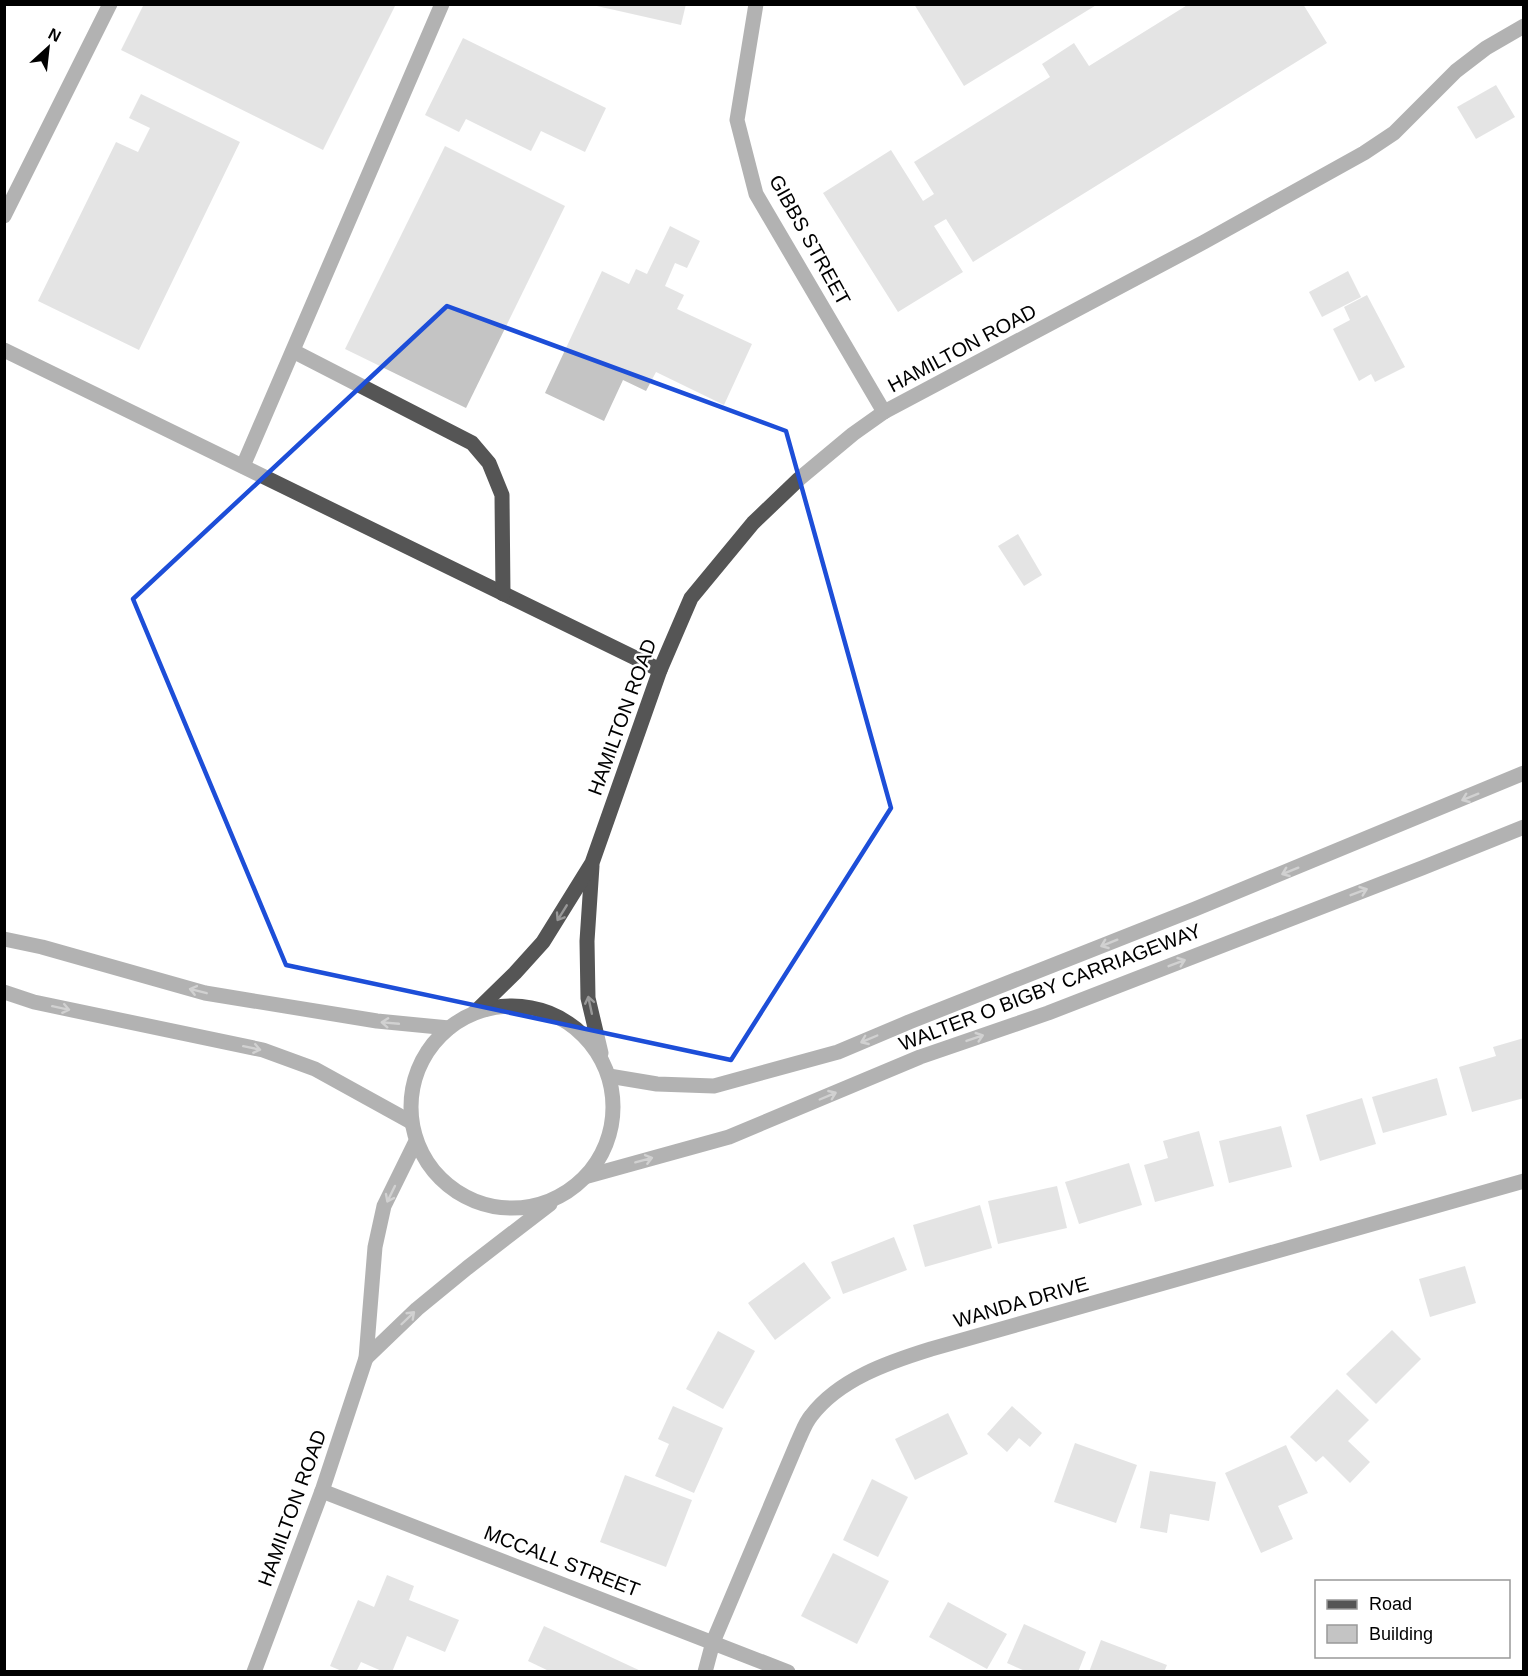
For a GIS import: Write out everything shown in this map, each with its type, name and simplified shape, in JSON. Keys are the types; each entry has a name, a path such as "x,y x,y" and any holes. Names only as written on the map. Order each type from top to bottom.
{"street":[{"path":"4,216 110,4"},
{"path":"243,466 442,4"},
{"name":"GIBBS STREET","path":"756,4 737,120 756,194 884,412"},
{"name":"HAMILTON ROAD","path":"474,1013 515,974 543,942 592,863 660,670 691,598 753,523 799,478 884,412 1184,253 1364,153 1394,133 1456,71 1486,48 1524,26"},
{"path":"4,350 660,670"},
{"path":"292,351 472,444 489,463 502,495 503,594"},
{"name":"WALTER O BIGBY CARRIAGEWAY","path":"606,1069 657,1084 714,1086 838,1053 909,1022 1195,909 1524,773"},
{"name":"WALTER O BIGBY CARRIAGEWAY","path":"588,1176 729,1137 920,1057 1048,1013 1524,827"},
{"name":"HAMILTON ROAD","path":"592,863 587,941 588,998 606,1069"},
{"path":"4,939 42,947 205,993 377,1022 449,1028"},
{"path":"4,992 34,1002 263,1050 315,1069 411,1122"},
{"name":"WALTER O BIGBY CARRIAGEWAY","path":"503,1006 533,1008 562,1019 585,1037 606,1069 614,1111 607,1146 588,1176 573,1189 557,1198 524,1208 490,1207 458,1193 433,1171 416,1141 411,1122 412,1087 426,1054 449,1028 474,1013 503,1006"},
{"name":"HAMILTON ROAD","path":"254,1671 322,1491 366,1358 375,1247 384,1206 416,1141"},
{"name":"WANDA DRIVE","path":"705,1671 713,1642 784,1470 811,1416 832,1395 857,1378 894,1361 931,1349 1524,1181"},
{"name":"HAMILTON ROAD","path":"366,1358 417,1309 557,1198"},
{"name":"MCCALL STREET","path":"322,1491 788,1671"}],"highlighted area":[{"path":"447,306 786,431 891,808 731,1060 286,965 133,599"}],"building":[{"path":"144,4 396,4 323,150 121,50"},
{"path":"588,4 686,4 681,25"},
{"path":"914,4 1098,4 964,86"},
{"path":"1189,4 1303,4 1327,43 973,262 946,219 934,226 963,272 898,312 823,193 891,150 923,201 934,194 914,162 1050,77 1042,64 1074,43 1089,66"},
{"path":"463,38 606,108 585,152 541,131 531,151 466,119 459,132 425,115"},
{"path":"1496,85 1515,117 1476,139 1457,107"},
{"path":"141,94 240,142 139,350 38,301 116,142 138,152 150,128 129,118"},
{"path":"445,146 565,206 466,408 345,349"},
{"path":"670,226 700,241 687,268 675,263 665,286 684,295 677,309 752,344 724,405 656,372 646,391 623,380 604,421 545,393 602,271 629,284 636,269 647,274"},
{"path":"1348,271 1361,297 1322,317 1309,292"},
{"path":"1367,295 1405,367 1375,382 1371,374 1359,381 1333,329 1350,320 1344,307"},
{"path":"1018,534 1042,575 1024,586 998,546"},
{"path":"1524,1038 1524,1098 1472,1112 1459,1067 1496,1056 1493,1047"},
{"path":"1437,1078 1447,1115 1383,1133 1372,1097"},
{"path":"1362,1098 1376,1144 1320,1161 1306,1115"},
{"path":"1281,1126 1292,1167 1229,1183 1219,1141"},
{"path":"1199,1131 1214,1186 1155,1202 1144,1165 1168,1158 1163,1141"},
{"path":"1129,1163 1142,1205 1079,1224 1065,1182"},
{"path":"1057,1186 1067,1228 998,1244 988,1201"},
{"path":"980,1205 992,1248 925,1267 913,1225"},
{"path":"894,1237 907,1270 843,1294 831,1262"},
{"path":"804,1262 831,1298 775,1340 748,1303"},
{"path":"1465,1266 1476,1303 1430,1317 1419,1279"},
{"path":"1392,1330 1421,1359 1376,1404 1346,1374"},
{"path":"718,1331 755,1351 723,1409 686,1389"},
{"path":"1337,1389 1369,1420 1348,1441 1370,1462 1350,1483 1323,1456 1316,1462 1290,1437"},
{"path":"673,1406 723,1428 694,1493 655,1476 669,1444 658,1439"},
{"path":"1012,1406 1042,1433 1030,1447 1019,1438 1007,1452 987,1434"},
{"path":"948,1413 968,1454 915,1480 895,1439"},
{"path":"1075,1443 1137,1465 1116,1523 1054,1502"},
{"path":"1286,1445 1308,1493 1278,1506 1293,1539 1261,1553 1225,1473"},
{"path":"1150,1471 1216,1482 1209,1521 1170,1514 1167,1533 1140,1528"},
{"path":"625,1475 692,1500 666,1567 600,1542"},
{"path":"872,1479 908,1497 878,1557 843,1540"},
{"path":"833,1553 889,1581 857,1644 801,1616"},
{"path":"387,1575 414,1586 409,1600 459,1620 445,1652 407,1636 392,1672 384,1672 361,1662 356,1672 344,1672 330,1666 358,1600 374,1607"},
{"path":"948,1602 1007,1634 987,1669 929,1637"},
{"path":"1024,1624 1086,1652 1078,1672 1027,1672 1007,1663"},
{"path":"544,1626 643,1672 551,1672 528,1661"},
{"path":"1101,1640 1167,1665 1164,1672 1089,1672"}]}
